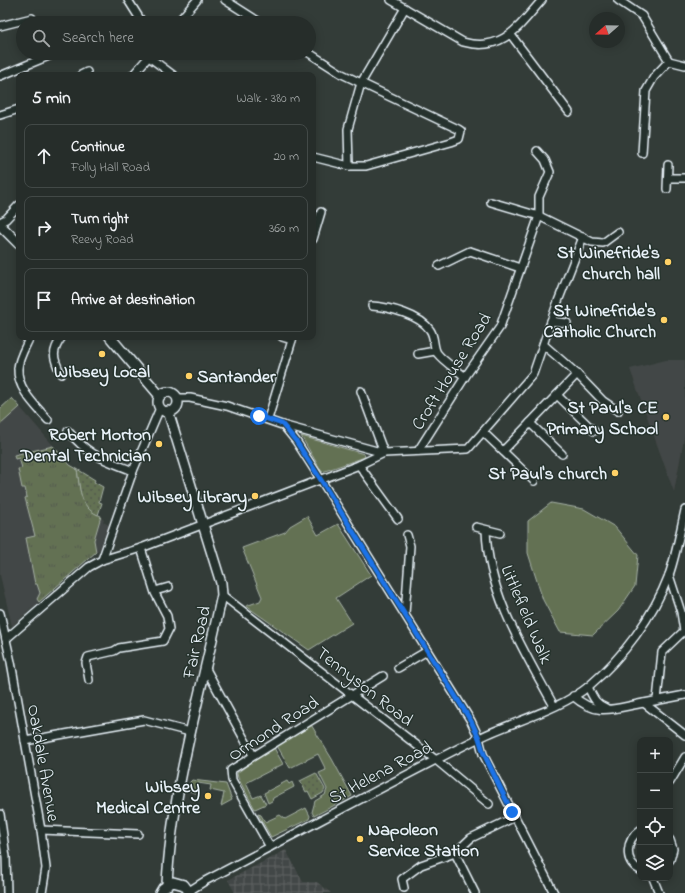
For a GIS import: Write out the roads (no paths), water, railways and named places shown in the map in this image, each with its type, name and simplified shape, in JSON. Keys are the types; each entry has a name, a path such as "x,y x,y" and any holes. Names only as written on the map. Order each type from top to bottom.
{"main road":[{"path":"0,223 16,241"},
{"path":"113,340 160,396"},
{"path":"169,392 174,395 177,398 176,406 164,409 158,402 160,396 169,392"},
{"name":"Fair Road","path":"164,409 203,525 221,583 222,595 206,669 190,732 171,838 167,884"},
{"path":"160,893 167,884 179,883 184,885 190,892"}],"street":[{"path":"128,0 138,16"},
{"path":"183,16 197,0"},
{"path":"225,0 250,16"},
{"path":"391,0 463,42 477,46 494,42 511,35 542,0"},
{"path":"618,0 642,16 669,61 685,65"},
{"path":"349,166 348,129 361,83 405,8"},
{"path":"0,26 16,22"},
{"path":"511,35 569,112"},
{"path":"316,57 342,74 458,129 461,131 462,135 459,139 366,166 349,166 316,158"},
{"path":"0,76 39,60"},
{"path":"136,72 146,60"},
{"path":"156,60 170,72"},
{"path":"642,153 646,91 654,77 669,61"},
{"path":"0,115 16,110"},
{"path":"537,151 545,160 550,172 539,196 539,216"},
{"path":"667,189 668,165"},
{"path":"668,178 685,178"},
{"path":"492,202 539,216 592,242 603,243 618,232"},
{"path":"0,223 16,208"},
{"path":"316,229 321,212"},
{"name":"Croft House Road","path":"418,451 465,377 500,327 539,216"},
{"path":"177,398 198,399 384,453 468,449 533,374 583,237"},
{"path":"439,266 470,251 520,268"},
{"path":"372,306 388,307 422,321 430,330 435,341 436,351 465,377"},
{"path":"551,322 567,323"},
{"path":"29,340 18,369 20,383 26,394 48,420"},
{"path":"60,340 54,348 55,361 61,374"},
{"path":"268,419 291,340"},
{"path":"544,345 577,374 603,401 618,411"},
{"path":"418,354 436,351"},
{"path":"503,451 577,374"},
{"path":"361,391 384,453"},
{"path":"557,395 594,431"},
{"path":"102,560 133,471 164,409"},
{"path":"530,423 562,454"},
{"path":"282,424 296,441 321,480 471,721 479,738 484,754 554,893"},
{"path":"68,431 92,454 133,471"},
{"path":"483,432 534,481"},
{"path":"6,639 89,567 102,560 142,548 203,525 359,465 384,453"},
{"path":"359,465 398,519"},
{"name":"St Helena Road","path":"190,892 270,847 436,760 479,738 554,706 588,686 630,643 651,612 669,575 685,510"},
{"path":"476,528 500,533"},
{"name":"Littlefield Walk","path":"486,530 487,548 494,581 519,641 554,706"},
{"path":"405,614 410,546 407,535"},
{"path":"89,680 86,663 88,657 114,651 119,648 163,641 167,635 169,629 167,616 155,591 142,548"},
{"path":"656,700 662,652 684,632 681,612 669,575"},
{"path":"155,591 169,587"},
{"name":"Tennyson Road","path":"222,595 436,760 489,804"},
{"name":"Oakdale Avenue","path":"0,613 41,830 46,868 42,893"},
{"path":"398,668 427,651"},
{"path":"206,669 253,755"},
{"name":"Ormond Road","path":"270,847 232,780 230,770 382,676"},
{"path":"588,686 594,700 598,705 608,709"},
{"path":"573,696 589,708 599,710 685,695"},
{"path":"644,703 685,735"},
{"path":"25,741 144,720 190,732"},
{"path":"673,777 685,756"},
{"path":"0,814 6,857 7,893"},
{"path":"404,888 402,879 421,865 455,852 471,838 515,817"},
{"path":"41,830 138,834"},
{"path":"637,833 630,840 628,855 631,862 637,867"},
{"path":"455,852 475,893"},
{"path":"654,881 660,893"}],"place":[{"name":"St Winefride's church hall","path":"668,262"},
{"name":"St Winefride's Catholic Church","path":"664,320"},
{"name":"Wibsey Local","path":"102,354"},
{"name":"Santander","path":"189,376"},
{"name":"St Paul's CE Primary School","path":"666,417"},
{"name":"Robert Morton Dental Technician","path":"159,444"},
{"name":"St Paul's church","path":"615,473"},
{"name":"Wibsey Library","path":"255,496"},
{"name":"Wibsey Medical Centre","path":"208,796"},
{"name":"Napoleon Service Station","path":"360,839"}]}
